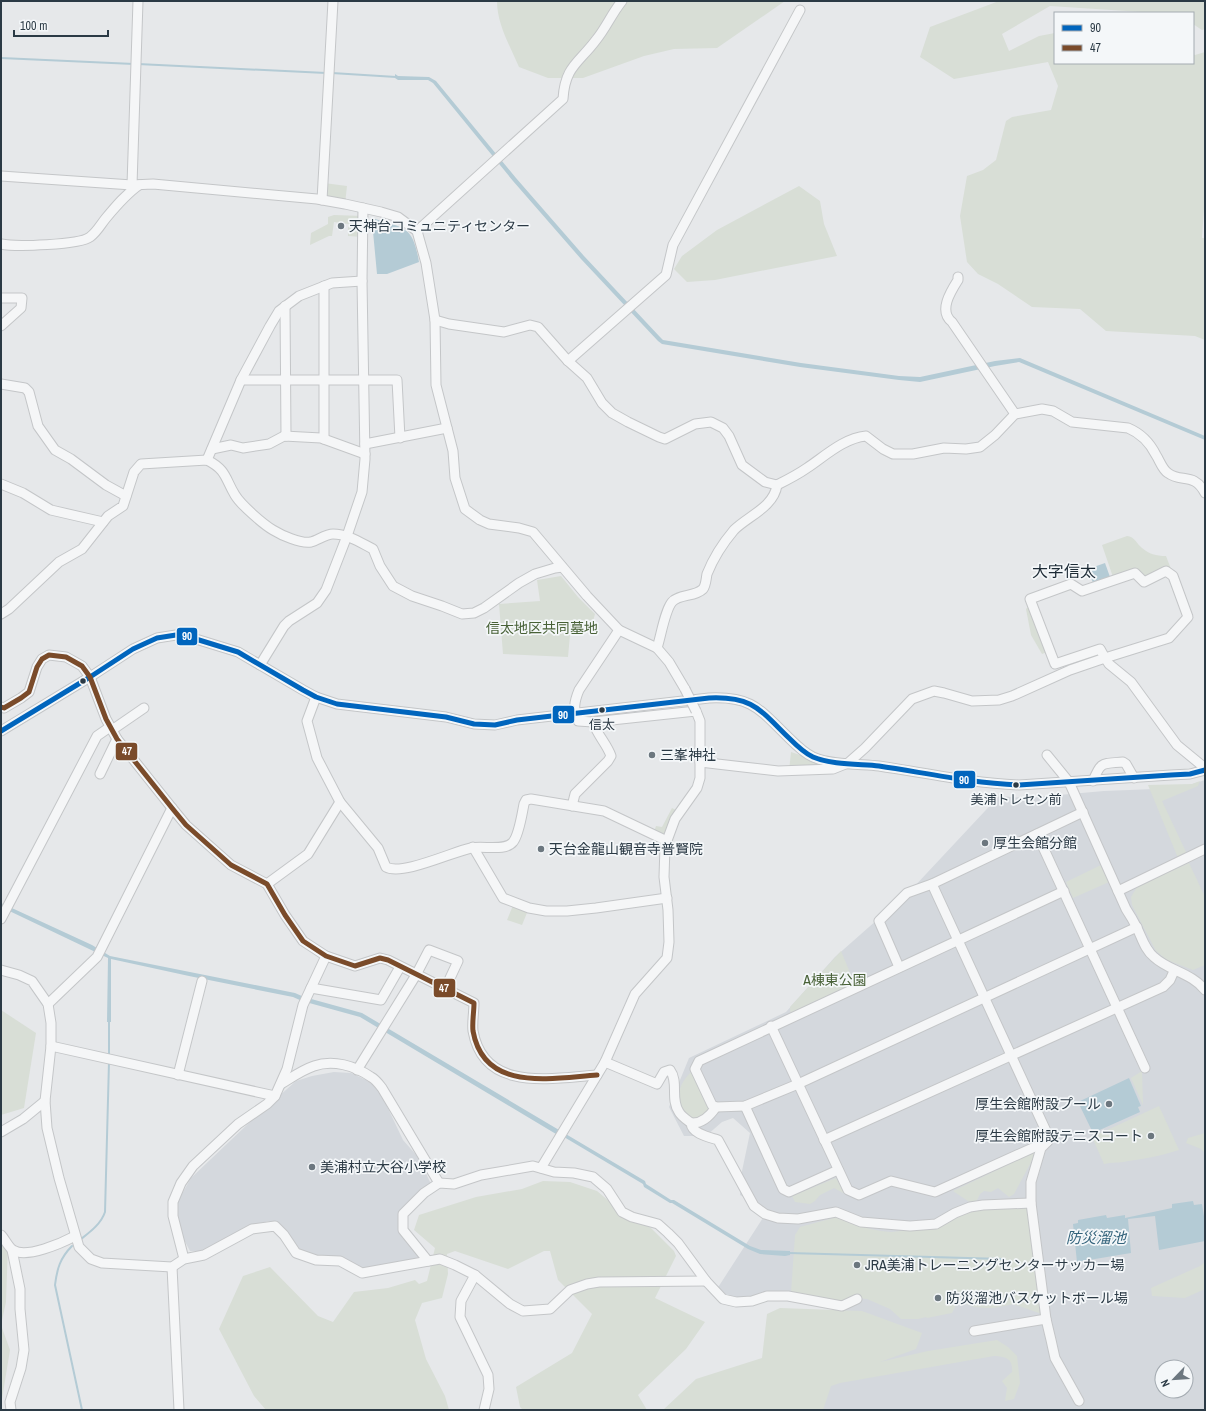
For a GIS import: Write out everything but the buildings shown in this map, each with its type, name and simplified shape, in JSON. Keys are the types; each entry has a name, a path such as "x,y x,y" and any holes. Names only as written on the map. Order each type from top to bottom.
{"street":[{"path":"1,244 79,242 89,238 136,185 138,1"},
{"path":"322,200 333,1"},
{"path":"417,231 563,99 564,85 572,68 596,40 622,1"},
{"path":"568,360 666,275 673,245 800,10"},
{"path":"1,176 136,185 153,184 322,200 398,217 417,231 426,263 435,320 436,386 453,451 455,478 466,509 480,520 489,524 519,528 533,532 587,596 619,630 657,648 669,662 696,711 700,721 700,778 697,788 675,819 666,841 664,855 664,877 667,898 669,942 667,958 635,994 597,1075 541,1168"},
{"path":"260,665 284,626 294,617 311,608 322,597 331,580 362,492 365,454 362,281 363,208"},
{"path":"958,277 958,280 946,302 948,319 952,322 1015,414"},
{"path":"207,460 241,380 279,311 299,296 332,283 362,281"},
{"path":"324,286 324,439"},
{"path":"1,298 22,298 21,308 1,326"},
{"path":"285,306 286,436"},
{"path":"435,320 449,324 504,332 530,325 538,327 568,360 587,378 602,403 612,413 665,439 695,424 711,422 723,428 729,436 742,465 765,482 777,485 806,469 841,445 856,437 866,436 883,449 893,454 913,454 944,448 966,449 980,447 995,435 1015,414 1042,409 1053,411 1072,422 1128,428 1133,430 1144,437 1163,468 1168,473 1175,476 1192,479 1205,493"},
{"path":"241,380 397,380 400,438"},
{"path":"1,384 24,388 29,392 38,426 54,450 71,459 106,485 126,496"},
{"path":"365,444 447,428"},
{"path":"212,449 231,445 243,448 269,444 286,436 324,439 365,454"},
{"path":"1,614 9,609 59,562 82,549 108,516 123,506 134,472 141,464 207,460 215,464 224,472 235,496 273,530 296,540 309,543 332,534 347,536 373,549 380,566 393,586 412,596 462,614 474,614 519,583 535,574 562,567"},
{"path":"1,484 23,493 51,510 103,522"},
{"path":"657,648 669,607 673,600 698,592 704,588 707,574 723,543 735,529 768,503 776,492 777,485"},
{"path":"700,762 778,771 833,769 848,763 865,748 912,699 934,691 972,701 999,700 1012,696 1049,678 1070,670 1169,638 1188,617 1173,576 1166,571 1144,582 1135,573 1082,591 1071,584 1030,599 1055,664"},
{"path":"619,630 579,690 574,706 578,721 593,722 696,711"},
{"path":"1,731 133,649 158,638 186,636 238,652 316,697 337,704 446,717 474,724 495,725 517,720 724,697 750,703 761,711 803,751 813,757 827,761 880,766 967,781 1018,785 1190,774 1205,769 1178,745 1131,682 1109,664 1100,649 1055,664 1048,671 1049,678"},
{"path":"1,707 4,708 22,698 28,692 37,666 42,659 49,655 66,657 82,666 90,677 117,739 172,808 186,825 231,865 266,884 303,941 326,956 355,966 380,958 388,960 474,1003 473,1030 479,1048 484,1057 495,1068 509,1075 538,1079 597,1075"},
{"path":"316,697 307,722 317,758 340,802 378,848 386,867 391,870 405,869 473,847 505,847 512,843 516,836 524,804 526,800 531,799 604,811 666,841"},
{"path":"5,911 97,736 144,708"},
{"path":"572,806 575,794 611,756 606,745 595,729 593,722"},
{"path":"100,774 117,739"},
{"path":"1048,755 1069,782 1126,909 1137,927 1146,947 1153,956 1165,966 1188,976 1200,984 1205,990"},
{"path":"1093,781 1100,766 1104,763 1123,762 1126,764 1134,778"},
{"path":"266,884 308,854 340,802"},
{"path":"48,1004 97,957 172,808"},
{"path":"899,967 879,921 907,893 932,884 1083,812"},
{"path":"1037,834 1145,1068"},
{"path":"473,847 503,898 529,908 546,911 567,911 667,898"},
{"path":"1118,891 1205,849"},
{"path":"932,884 1046,1131 1048,1141"},
{"path":"1064,891 771,1026 699,1061 695,1069 712,1104 716,1107 745,1106 798,1084 1137,927"},
{"path":"358,1070 416,975 429,950 458,961 445,989"},
{"path":"184,1259 173,1216 174,1202 181,1183 193,1166 238,1124 267,1104 275,1096 287,1069 307,996 326,956"},
{"path":"307,996 381,1000 400,967"},
{"path":"1,970 19,975 32,981 48,1004 51,1023 51,1046 45,1101 47,1128 75,1236 79,1247 91,1259 102,1263 172,1267 184,1259 204,1254 252,1228 275,1226 284,1235 296,1253 316,1260 340,1261 362,1273 440,1259 475,1275 510,1304 523,1311 550,1309 570,1290 587,1284 599,1282 706,1280"},
{"path":"824,1140 1163,987 1170,980 1174,971"},
{"path":"178,1075 202,981"},
{"path":"771,1026 848,1190 859,1195 891,1181 935,1192 1048,1141"},
{"path":"51,1046 117,1062 275,1096"},
{"path":"604,1062 657,1084 664,1072 670,1070 674,1075 674,1102 679,1113 691,1123 691,1126 699,1134 718,1140 754,1206 765,1214 778,1218 798,1219 836,1212 861,1222 910,1226 936,1224 955,1212 983,1205 1031,1203"},
{"path":"281,1084 315,1066 327,1064 341,1064 372,1077 382,1088 439,1183"},
{"path":"1,1132 23,1119 45,1101"},
{"path":"745,1106 783,1189 789,1192 838,1170"},
{"path":"691,1123 699,1122 709,1117 716,1107"},
{"path":"1048,1141 1041,1148 1031,1182 1031,1203 1046,1319 1056,1358 1079,1401"},
{"path":"428,1261 403,1230 404,1214 424,1193 439,1183 454,1184 488,1174 533,1166 554,1172 593,1176 607,1189 622,1212 632,1218 658,1224 678,1242 706,1280 723,1299 736,1302 752,1301 767,1296 788,1296 842,1306 857,1299"},
{"path":"1,1235 12,1250 20,1289 20,1309 24,1350 21,1368 10,1402 11,1410"},
{"path":"12,1250 24,1253 34,1252 75,1236"},
{"path":"172,1267 179,1410"},
{"path":"475,1275 462,1301 460,1317 488,1375 489,1389 484,1410"},
{"path":"974,1331 1046,1319"}],"shaded area":[{"path":"1205,780 1205,1410 785,1410 820,1379 833,1306 814,1299 736,1302 717,1289 768,1210 740,1195 742,1171 750,1133 733,1118 722,1122 706,1136 684,1136 669,1107 689,1058 786,1012 835,957 912,889 999,796 1025,798 1104,791 1180,788"},
{"name":"美浦村立大谷小学校","path":"334,1072 351,1073 366,1080 377,1088 403,1140 418,1157 431,1184 411,1201 398,1221 399,1230 420,1257 371,1268 359,1267 336,1256 322,1257 310,1255 297,1248 285,1229 269,1221 252,1225 205,1251 190,1251 181,1234 178,1216 178,1201 191,1178 296,1081"}],"green space":[{"path":"497,1 785,1 717,48 674,49 644,56 583,78 548,78 519,67 499,18"},
{"path":"999,1 1205,1 1205,29 1202,30 1194,25 1194,12 1142,12 1050,6 1002,34 1009,51 1039,36 1054,33 1054,64 1194,64 1194,54 1205,52 1205,194 1202,238 1205,238 1205,340 1195,336 1106,331 1080,309 1032,307 998,284 978,274 967,262 960,216 967,176 983,170 996,160 1006,121 1012,117 1051,110 1058,86 1048,62 954,79 920,57 930,27"},
{"path":"324,183 347,186 345,204 322,200"},
{"path":"799,186 820,201 824,224 837,256 715,280 687,282 674,269 682,256 717,230"},
{"path":"334,215 363,216 362,237 348,236 348,224 334,222 332,236 310,245 311,233 328,224 328,217"},
{"path":"1127,536 1134,539 1147,552 1166,556 1171,569 1144,582 1135,573 1114,580 1102,545"},
{"name":"信太地区共同墓地","path":"561,576 578,597 595,614 592,625 571,624 568,657 503,654 499,604 540,601 537,580"},
{"path":"1032,603 1050,651 1042,654 1031,635 1026,609"},
{"path":"791,752 830,765 789,771"},
{"path":"1200,781 1198,786 1162,801 1187,854 1178,858 1148,785 1192,784"},
{"path":"672,808 680,812 667,841 653,835 656,826 662,827"},
{"path":"1189,863 1205,897 1205,965 1193,970 1167,960 1156,951 1132,905 1131,897 1137,887"},
{"path":"1101,865 1109,882 1073,898 1066,882"},
{"path":"514,903 529,908 522,925 507,920"},
{"name":"A棟東公園","path":"841,951 856,987 791,1018 790,1007"},
{"path":"1,1010 36,1033 24,1108 1,1115"},
{"path":"692,1071 710,1111 698,1121 686,1118 679,1099 680,1088 686,1077"},
{"path":"1142,1071 1143,1105 1131,1078"},
{"path":"1159,1106 1179,1150 1123,1162 1104,1164 1092,1137"},
{"path":"1205,1133 1205,1153 1201,1149 1186,1143 1188,1138"},
{"path":"1037,1151 1014,1194 1009,1197 998,1188 991,1192 984,1191 980,1194 976,1202 971,1203 953,1191"},
{"path":"836,1178 845,1194 834,1188 820,1195 810,1204 795,1202 792,1196"},
{"path":"543,1181 570,1182 597,1191 622,1212 651,1228 674,1251 676,1256 655,1298 705,1322 686,1349 638,1395 647,1410 523,1410 520,1407 516,1387 572,1353 592,1314 558,1280 550,1251 544,1251 508,1269 455,1251 447,1254 448,1274 442,1298 422,1303 415,1320 426,1359 445,1396 449,1410 266,1410 254,1396 219,1329 243,1276 270,1267 318,1316 333,1322 354,1292 388,1288 415,1280 419,1284 427,1281 435,1248 414,1230 419,1215 476,1197 522,1189"},
{"path":"1025,1208 1029,1211 1042,1314 1013,1304 994,1308 984,1308 974,1307 958,1301 952,1313 927,1318 901,1319 890,1309 867,1299 856,1298 841,1306 791,1293 795,1235 800,1227 844,1216 860,1226 891,1232 939,1227 961,1215 978,1210"},
{"path":"1,1243 8,1244 6,1302 1,1325"},
{"path":"1205,1262 1205,1289 1185,1298 1152,1296 1151,1288 1200,1266"},
{"path":"780,1308 862,1311 922,1333 916,1349 880,1362 928,1351 997,1340 1008,1347 1017,1356 1020,1383 1014,1399 1005,1401 1007,1388 1002,1381 1012,1372 1012,1367 1008,1359 994,1356 840,1383 831,1386 823,1410 663,1410 696,1379 762,1358 767,1314"},
{"path":"1,1325 10,1350 1,1405"}],"water":[{"path":"395,74 398,76 429,77 436,81 516,178 584,256 663,340 801,363 899,376 920,377 995,361 1020,358 1205,436 1205,440 1019,362 920,382 800,367 662,344 581,259 513,181 433,83 428,80 398,80 395,78"},
{"path":"375,219 395,225 407,231 414,242 419,262 387,274 377,274 372,221"},
{"path":"1105,563 1110,577 1093,583 1088,569"},
{"path":"1,903 92,945 110,956 295,993 304,997 362,1013 645,1181 646,1184 671,1200 674,1200 750,1246 761,1250 790,1251 790,1255 760,1254 748,1249 644,1187 643,1184 360,1017 302,1001 293,997 111,959 111,1022 107,1022 108,958 1,907"},
{"name":"厚生会館附設プール","path":"1129,1078 1141,1106 1138,1107 1140,1112 1093,1133 1078,1102"},
{"name":"防災溜池","path":"1193,1201 1194,1205 1202,1204 1205,1223 1205,1241 1159,1250 1155,1216 1128,1219 1131,1253 1077,1262 1073,1224 1078,1223 1078,1220 1106,1215 1107,1218 1125,1215 1125,1218 1172,1208 1172,1204"}],"waterway":[{"path":"1,58 134,64"},
{"path":"138,64 326,73"},
{"path":"332,73 396,77"},
{"path":"109,1020 109,1056"},
{"path":"81,1239 98,1224 105,1212 109,1062"},
{"path":"72,1246 60,1264 55,1285 82,1410"},
{"path":"789,1253 1003,1259"}],"transit line":[{"name":"90","path":"1,731 133,649 157,638 176,635 186,636 238,652 316,697 337,704 446,717 474,724 495,725 517,720 709,698 724,698 736,699 755,707 806,753 820,760 829,762 879,766 966,780 1019,785 1190,774 1205,770"},
{"name":"47","path":"1,707 4,708 29,692 37,667 42,659 49,655 66,657 82,666 90,677 106,719 117,739 172,808 186,825 231,865 267,884 285,915 303,941 326,956 355,966 380,958 388,960 474,1003 473,1031 480,1051 491,1064 505,1073 541,1079 597,1075"}],"place":[{"name":"天神台コミュニティセンター","path":"341,226"},
{"name":"信太","path":"602,710"},
{"name":"三峯神社","path":"652,755"},
{"name":"美浦トレセン前","path":"1016,785"},
{"name":"厚生会館分館","path":"985,843"},
{"name":"天台金龍山観音寺普賢院","path":"541,849"},
{"name":"厚生会館附設プール","path":"1109,1104"},
{"name":"厚生会館附設テニスコート","path":"1151,1136"},
{"name":"美浦村立大谷小学校","path":"312,1167"},
{"name":"JRA美浦トレーニングセンターサッカー場","path":"857,1265"},
{"name":"防災溜池バスケットボール場","path":"938,1298"}],"district":[{"name":"大字信太","path":"1064,571"}]}
